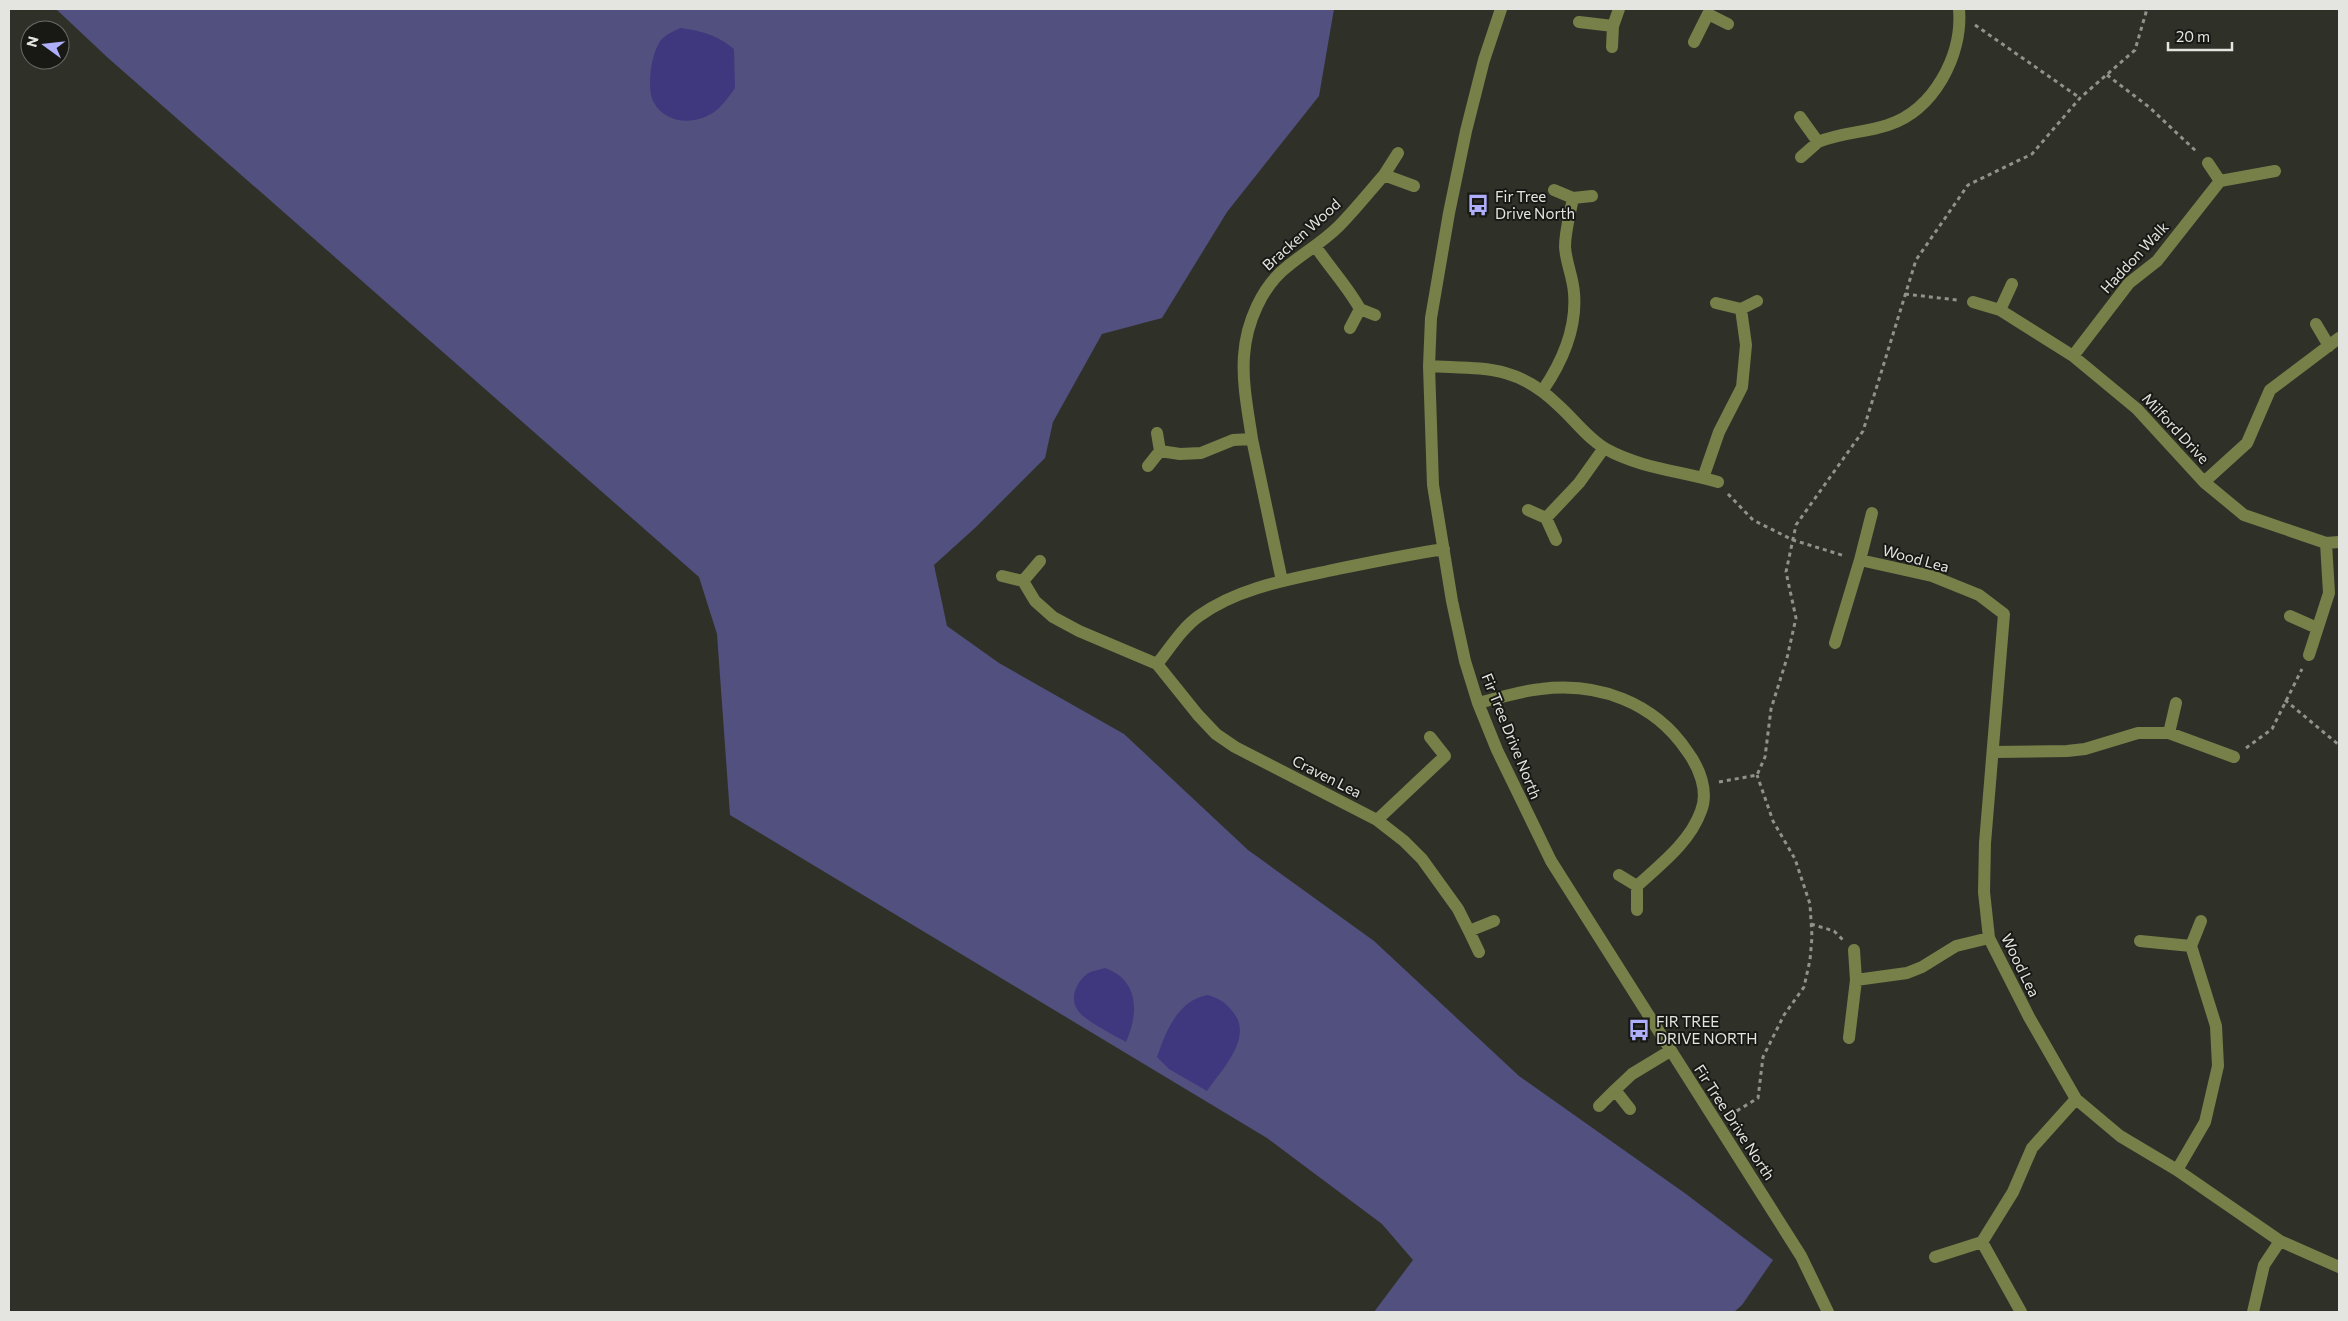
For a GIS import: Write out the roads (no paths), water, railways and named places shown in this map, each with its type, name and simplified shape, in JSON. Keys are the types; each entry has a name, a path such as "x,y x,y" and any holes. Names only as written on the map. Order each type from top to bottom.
{"street":[{"name":"Fir Tree Drive North","path":"1501,9 1468,122 1449,213 1431,318 1429,366 1433,485 1452,601 1478,703 1512,783 1551,861 1801,1256 1828,1312"},
{"path":"1612,47 1614,26 1619,9"},
{"path":"1694,42 1703,12 1728,24"},
{"path":"1801,157 1818,142 1845,132 1889,125 1906,117 1921,106 1934,91 1953,55 1958,34 1960,12"},
{"path":"1579,22 1614,26"},
{"path":"1800,117 1818,142"},
{"name":"Bracken Wood","path":"1282,581 1252,439 1244,378 1244,355 1248,332 1256,308 1268,286 1287,267 1316,247 1339,226 1384,175 1398,153"},
{"path":"2208,163 2220,182 2275,171"},
{"path":"1384,175 1414,186"},
{"name":"Haddon Walk","path":"2073,356 2129,283 2157,261 2220,182"},
{"path":"1554,190 1574,198 1592,196"},
{"path":"1543,390 1564,354 1573,315 1574,294 1565,246 1574,198"},
{"path":"1316,247 1337,277 1351,292 1360,309 1375,315"},
{"path":"2000,310 2012,284"},
{"path":"1716,303 1742,309 1757,302"},
{"name":"Milford Drive","path":"1973,302 2000,310 2073,356 2137,409 2204,482 2244,515 2333,543"},
{"path":"1350,328 1360,309"},
{"path":"1703,478 1719,432 1742,388 1746,345 1742,309"},
{"path":"2316,324 2329,346"},
{"path":"2204,482 2247,443 2270,390 2339,338"},
{"path":"1429,366 1498,370 1518,376 1543,390 1604,448 1634,462 1718,482"},
{"path":"1148,466 1160,451 1157,433"},
{"path":"1160,451 1180,454 1201,452 1233,440 1252,439"},
{"path":"1546,518 1579,483 1604,448"},
{"path":"1528,510 1546,518 1556,540"},
{"path":"1835,643 1872,513"},
{"path":"2309,655 2329,594 2333,543"},
{"path":"1158,664 1181,633 1198,616 1223,601 1282,581 1393,557 1444,549"},
{"name":"Wood Lea","path":"1860,560 1932,576 1979,595 2004,614 1985,843 1984,892 1989,938 2029,1017 2076,1099 2120,1136 2177,1170 2280,1241 2339,1267"},
{"path":"1002,576 1023,581 1040,561"},
{"name":"Craven Lea","path":"1023,581 1034,601 1054,617 1079,631 1158,664 1198,715 1216,734 1235,748 1377,820 1422,859 1453,902 1479,952"},
{"path":"2290,616 2317,628"},
{"path":"1478,703 1539,689 1559,687 1577,687 1615,695 1646,710 1674,735 1694,760 1702,785 1702,809 1690,834 1637,886 1637,910"},
{"path":"2169,733 2176,703"},
{"path":"1994,752 2067,751 2085,749 2122,736 2138,733 2169,733 2234,757"},
{"path":"1377,820 1445,756 1430,737"},
{"path":"1619,875 1637,886"},
{"path":"1469,930 1494,921"},
{"path":"2177,1170 2205,1122 2218,1066 2216,1026 2191,946 2201,921"},
{"path":"1856,980 1907,973 1922,967 1956,946 1989,938"},
{"path":"2140,941 2191,946"},
{"path":"1849,1038 1856,980 1854,950"},
{"path":"1599,1106 1632,1074 1670,1051"},
{"path":"1615,1090 1630,1109"},
{"path":"1935,1257 1982,1242 2013,1192 2032,1148 2076,1099"},
{"path":"2253,1312 2264,1265 2280,1241"},
{"path":"1982,1242 2021,1312"}],"place":[{"name":"Fir Tree Drive North","path":"1478,205"},
{"name":"FIR TREE DRIVE NORTH","path":"1639,1030"}]}
